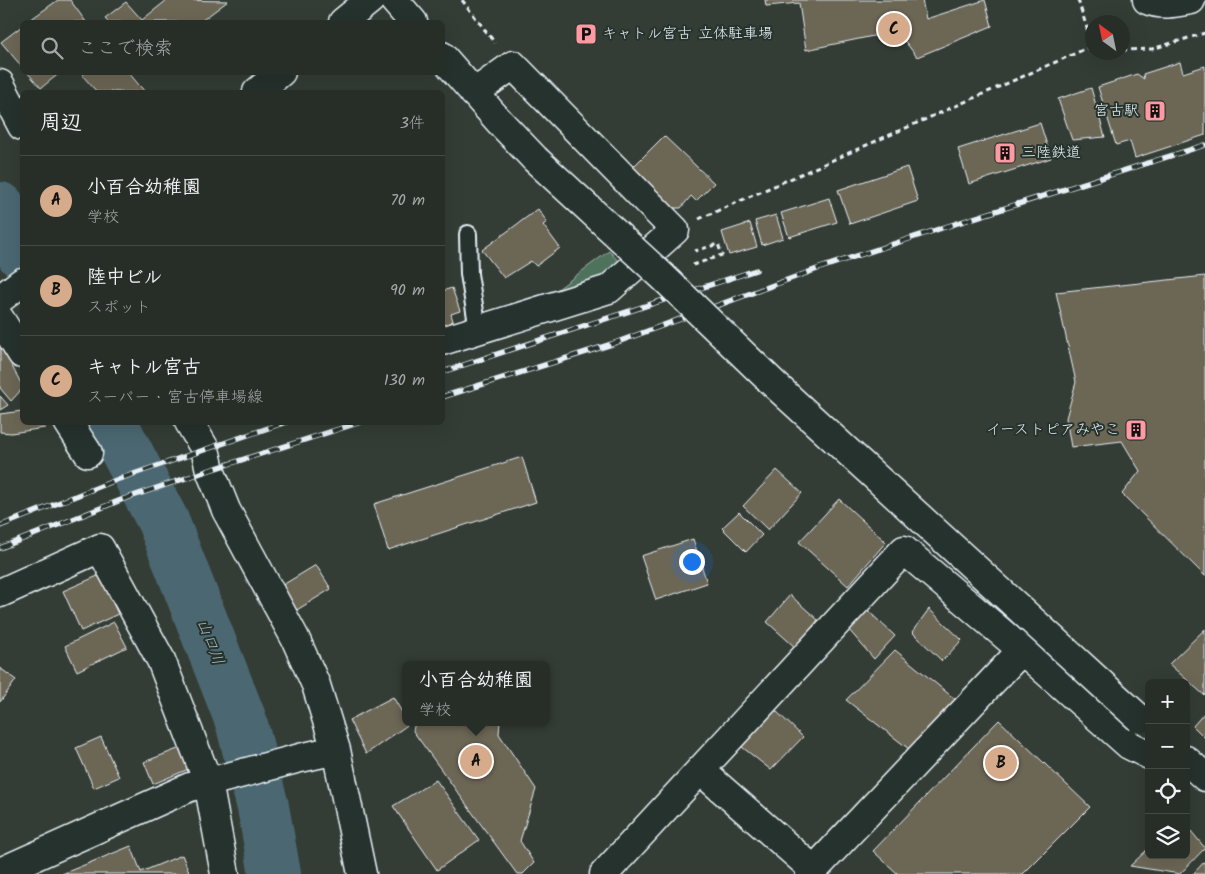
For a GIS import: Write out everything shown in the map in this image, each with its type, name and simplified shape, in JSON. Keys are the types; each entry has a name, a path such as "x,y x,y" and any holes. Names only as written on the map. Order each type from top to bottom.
{"street":[{"path":"345,20 370,0"},
{"path":"394,0 411,20"},
{"path":"1146,0 1154,3 1173,4 1191,0"},
{"path":"445,59 535,159 662,276 774,384 1144,723"},
{"path":"445,340 609,289 675,230 512,65 474,93"},
{"path":"259,90 277,75"},
{"path":"0,84 20,122"},
{"path":"0,320 20,351"},
{"path":"70,425 88,453"},
{"path":"191,425 204,449 226,510 299,646 316,685 336,750 362,874"},
{"path":"0,593 100,548 161,660 208,782 225,874"},
{"path":"604,874 904,550 1022,650 1128,746 1145,753"},
{"path":"700,770 812,872 1022,650"},
{"path":"0,872 190,787 336,750"},
{"path":"1190,764 1205,778"},
{"path":"1190,773 1205,778"}],"lane":[{"path":"468,234 469,274 478,330"}],"path":[{"path":"462,0 512,65"},
{"path":"1078,0 1085,22"},
{"path":"1130,50 1152,49 1205,33"},
{"path":"662,276 722,255 718,244 683,255 675,230 1085,48"}],"green space":[{"path":"609,251 626,269 539,303"}],"building":[{"path":"58,0 70,0 85,20 30,20"},
{"path":"167,0 228,1 203,20 142,20"},
{"path":"765,0 922,0 926,19 985,0 992,26 917,57 897,31 806,50 799,3 766,6"},
{"path":"126,2 142,20 107,20 105,18"},
{"path":"20,28 20,65 1,42"},
{"name":"宮古駅","path":"1180,62 1183,73 1205,66 1205,135 1135,158 1130,141 1116,145 1098,87 1137,74 1144,79 1143,74"},
{"path":"30,75 57,75 41,88"},
{"path":"82,75 131,75 143,90 95,90"},
{"path":"1091,88 1105,137 1072,140 1058,99"},
{"name":"三陸鉄道","path":"1040,123 1051,158 969,184 958,149"},
{"path":"664,136 714,183 696,201 691,196 681,208 667,208 629,171"},
{"path":"907,167 918,201 850,224 838,190"},
{"path":"829,198 837,222 789,237 781,213"},
{"path":"538,209 547,222 543,225 560,248 536,266 531,261 504,278 482,250"},
{"path":"776,215 783,238 762,245 755,221"},
{"path":"750,223 757,247 729,255 722,232"},
{"name":"イーストピアみやこ","path":"1205,276 1205,576 1122,494 1140,471 1122,441 1071,447 1066,418 1076,382 1056,292"},
{"path":"452,288 460,311 451,314 453,321 445,325 445,290"},
{"path":"0,344 20,381 20,391 11,401 0,388"},
{"path":"0,396 8,405 0,410"},
{"path":"20,411 20,425 44,425 45,428 11,433 0,432 0,414"},
{"path":"522,457 536,502 388,550 374,504"},
{"path":"777,470 802,493 768,530 743,506"},
{"path":"839,499 886,542 848,586 799,542"},
{"path":"739,512 762,535 746,552 722,528"},
{"path":"693,539 707,583 656,600 641,556"},
{"path":"316,565 331,589 287,616 271,592"},
{"path":"100,575 118,614 81,631 63,591"},
{"path":"790,595 818,620 796,648 767,622"},
{"path":"864,607 895,636 874,659 849,630"},
{"path":"929,609 962,640 942,661 912,632"},
{"path":"114,622 127,647 77,671 65,646"},
{"path":"1205,629 1204,695 1190,683 1190,679 1186,679 1169,664"},
{"path":"895,650 956,700 909,749 846,700"},
{"path":"0,668 16,680 0,702"},
{"path":"393,697 402,712 402,726 406,726 366,754 349,720"},
{"path":"773,708 803,737 771,770 737,743"},
{"path":"1205,712 1205,738 1193,726"},
{"path":"999,720 1090,807 1023,874 898,874 873,851"},
{"path":"414,726 500,726 499,734 536,789 520,841 534,863 523,874 517,874 413,731"},
{"path":"101,737 119,777 94,788 76,748"},
{"path":"183,747 191,768 153,784 144,762"},
{"path":"436,780 479,840 437,870 393,806"},
{"path":"1190,830 1205,848 1180,874 1130,866 1145,852 1145,859 1190,859"},
{"path":"131,846 141,872 182,855 190,874 62,874"},
{"path":"1205,861 1205,874 1193,874"}],"waterway":[{"name":"山口川","path":"0,208 20,249"},
{"name":"山口川","path":"113,425 163,521 241,721 263,807 275,874"}],"railway":[{"path":"445,396 612,344 820,268 1205,145"},
{"path":"445,371 756,270"},
{"path":"0,526 116,480 277,425"},
{"path":"0,548 121,500 352,425"}],"place":[{"name":"キャトル宮古","path":"894,29"},
{"name":"キャトル宮古 立体駐車場","path":"586,34"},
{"name":"宮古駅","path":"1155,111"},
{"name":"三陸鉄道","path":"1005,153"},
{"name":"イーストピアみやこ","path":"1136,430"},
{"name":"小百合幼稚園","path":"476,761"},
{"name":"陸中ビル","path":"1001,763"}]}
